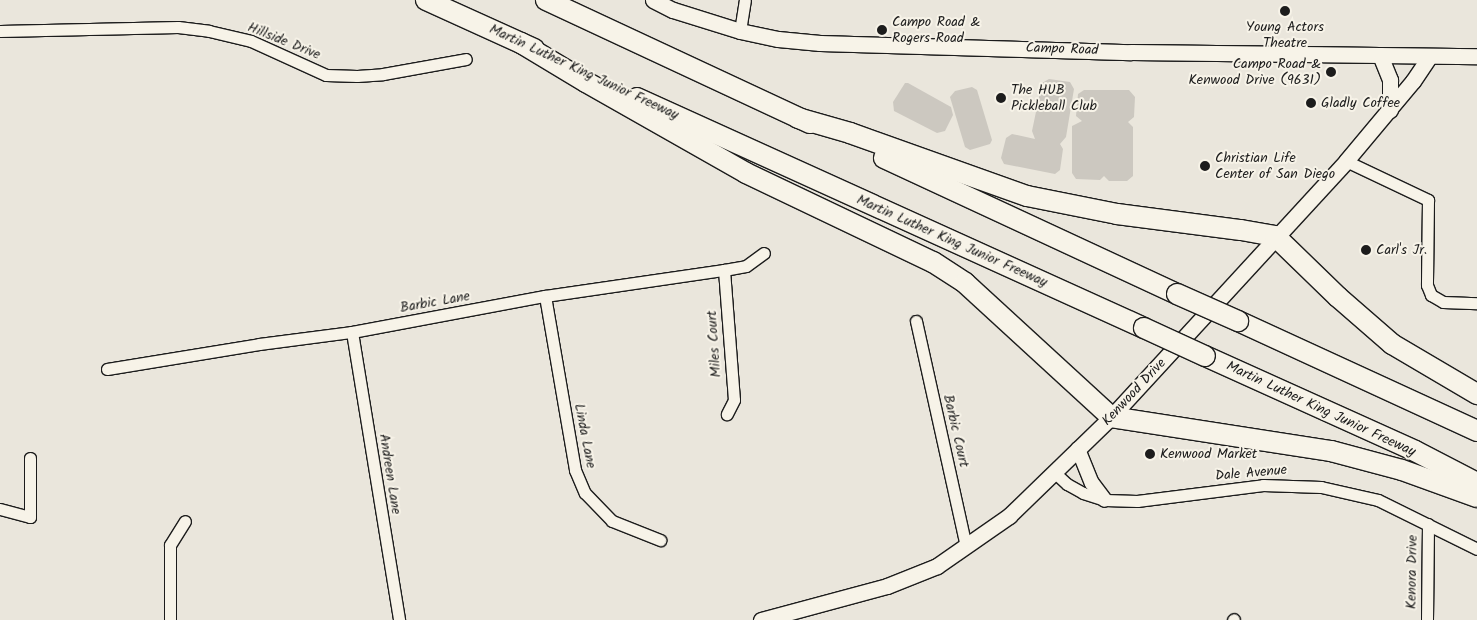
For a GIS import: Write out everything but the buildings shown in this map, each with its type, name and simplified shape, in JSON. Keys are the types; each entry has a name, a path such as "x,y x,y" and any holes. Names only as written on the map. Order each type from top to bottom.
{"highway":[{"name":"Martin Luther King Junior Freeway","path":"426,0 571,68 1406,447 1477,483"},
{"path":"546,0 1177,294 1477,431"},
{"path":"521,43 746,173 933,262 965,283 1111,417 1331,451 1402,470 1477,497"},
{"path":"798,118 850,133 1027,196 1116,214 1275,236 1338,297 1392,344 1477,394"}],"main road":[{"name":"Campo Road","path":"653,0 673,10 740,31 778,39 836,44 1008,47 1131,52 1477,56"},
{"path":"1380,55 1390,80 1390,110"},
{"name":"Kenwood Drive","path":"761,620 887,586 937,566 1009,516 1111,417 1275,236 1346,161 1390,110 1430,56"}],"street":[{"path":"740,31 745,0"},
{"name":"Hillside Drive","path":"0,31 178,27 209,31 251,41 326,74 357,76 383,74 466,58"},
{"path":"1346,161 1428,200 1427,285 1431,295 1443,302 1477,303"},
{"name":"Barbic Lane","path":"107,369 259,344 352,332 545,296 724,270 746,266 764,253"},
{"name":"Miles Court","path":"724,270 734,400 727,414"},
{"name":"Linda Lane","path":"545,296 574,470 585,493 612,521 660,540"},
{"name":"Barbic Court","path":"916,321 966,547"},
{"name":"Andreen Lane","path":"352,332 399,620"},
{"path":"1078,449 1092,483 1105,500"},
{"path":"0,509 30,517 30,458"},
{"name":"Dale Avenue","path":"1054,472 1067,484 1084,493 1105,500 1136,501 1263,485 1292,484 1321,487 1378,500 1477,549"},
{"path":"170,620 170,545 185,522"},
{"name":"Kenora Drive","path":"1427,620 1428,524"}],"shaded area":[{"path":"1049,79 1070,82 1074,89 1066,137 1060,144 1063,149 1060,170 1055,174 1004,164 1001,158 1006,138 1012,134 1035,139 1032,131 1042,83"},
{"path":"905,83 951,107 953,115 945,131 937,133 894,111 893,102"},
{"path":"972,87 977,90 992,140 990,144 970,150 965,147 950,97 955,91"},
{"path":"1084,90 1129,90 1135,97 1134,117 1128,122 1133,127 1133,176 1127,181 1109,181 1104,176 1100,180 1076,179 1072,173 1072,126 1082,121 1076,116 1078,94"}],"place":[{"name":"Young Actors Theatre","path":"1285,11"},
{"name":"Campo Road & Rogers Road","path":"882,30"},
{"name":"Campo Road & Kenwood Drive (9631)","path":"1331,72"},
{"name":"The HUB Pickleball Club","path":"1001,98"},
{"name":"Gladly Coffee","path":"1311,103"},
{"name":"Christian Life Center of San Diego","path":"1205,166"},
{"name":"Carl's Jr.","path":"1366,250"},
{"name":"Kenwood Market","path":"1150,454"}]}
